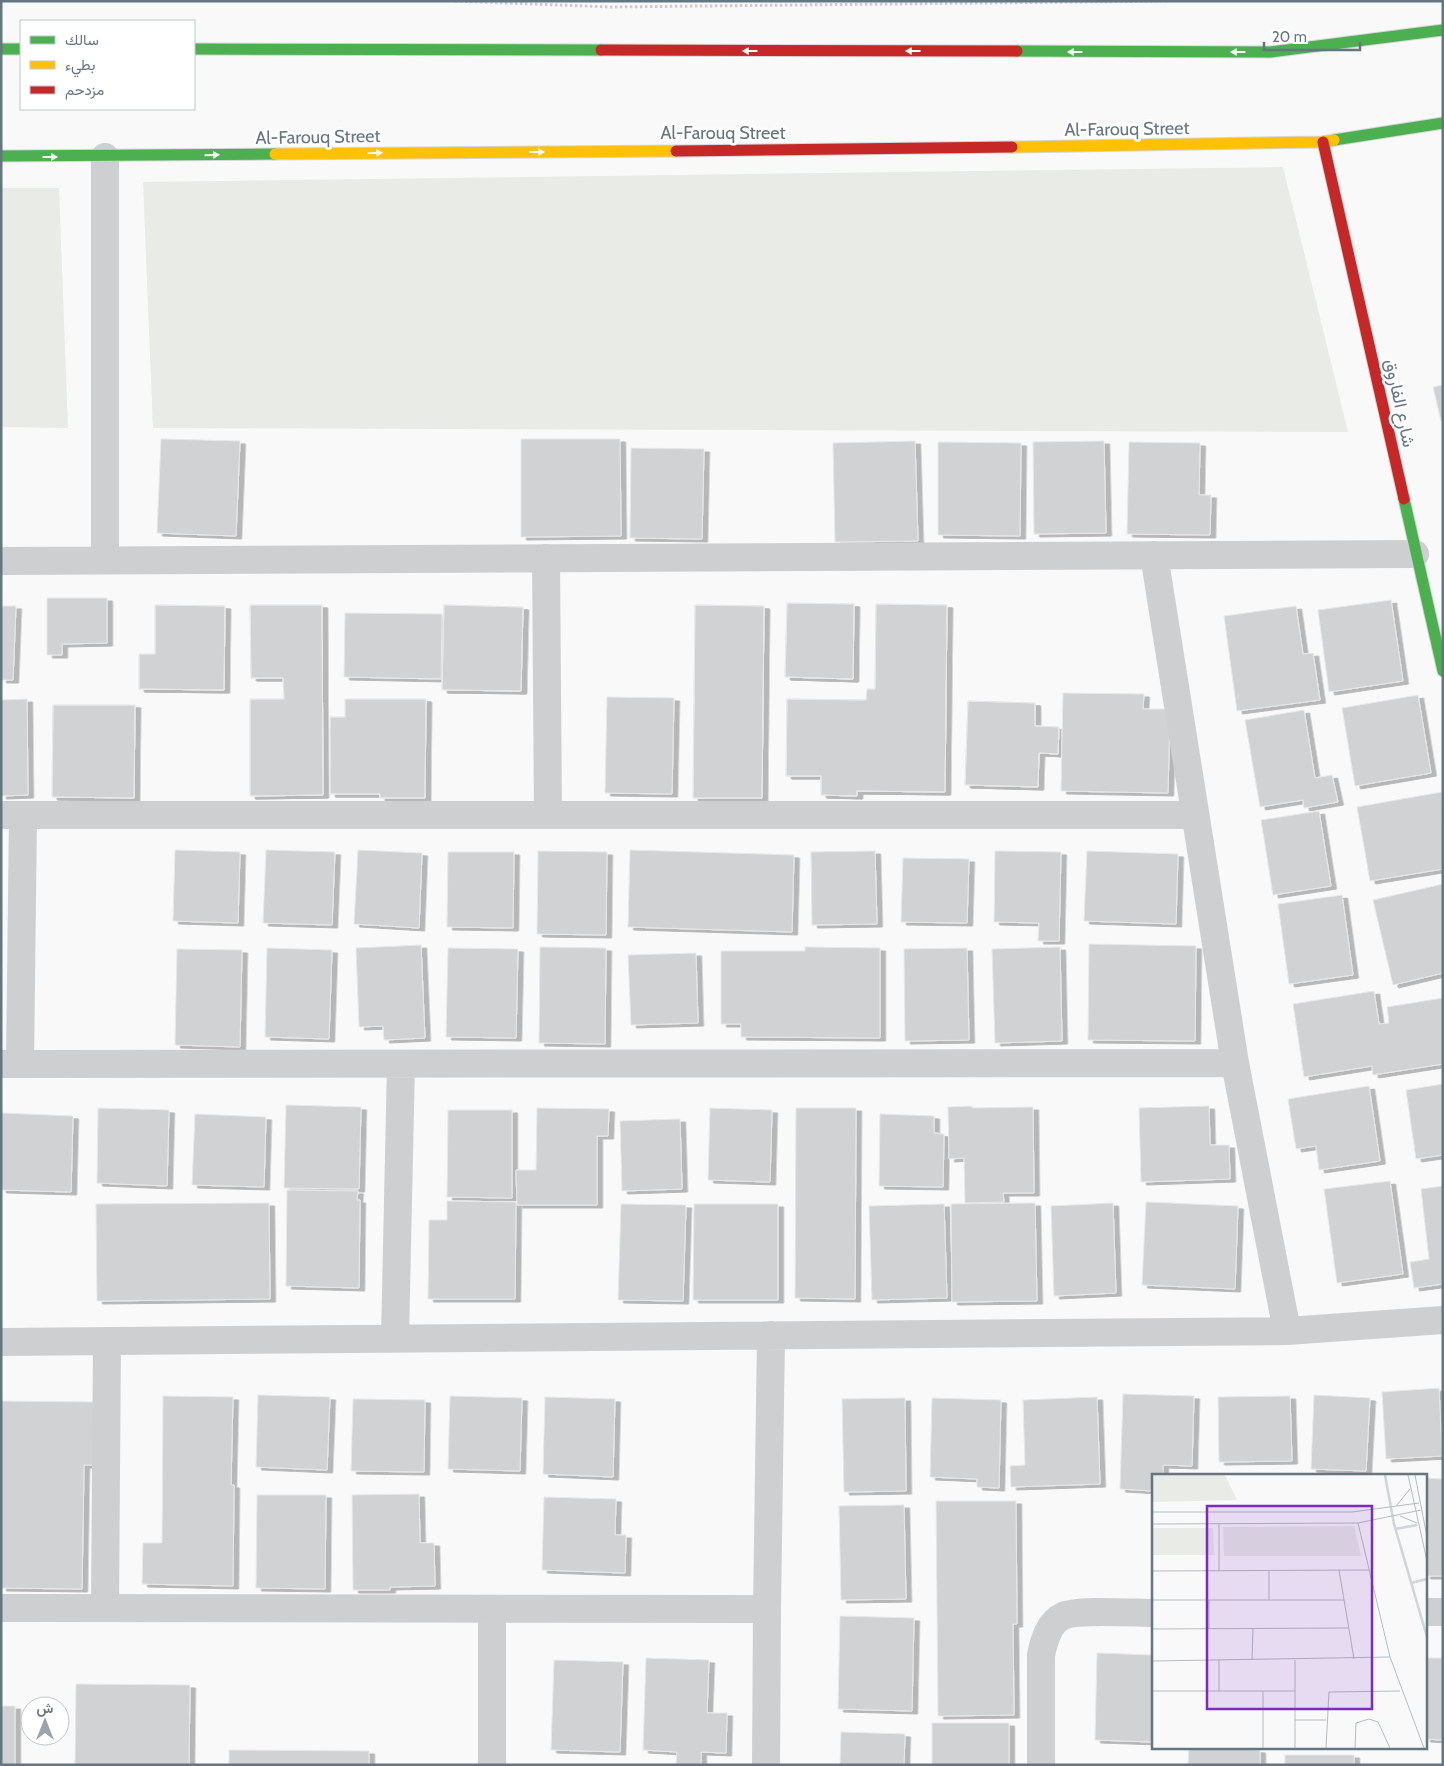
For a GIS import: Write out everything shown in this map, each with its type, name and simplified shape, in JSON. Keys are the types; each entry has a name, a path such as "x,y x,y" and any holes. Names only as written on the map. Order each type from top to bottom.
{"main road":[{"path":"195,49 1270,52 1443,30"},
{"path":"1,49 20,49"},
{"name":"Al-Farouq Street","path":"1,156 105,157 1057,148 1323,142 1443,123"},
{"name":"شارع الفاروق","path":"1323,142 1443,671"}],"street":[{"path":"105,157 105,560"},
{"path":"1,561 1415,554"},
{"path":"1154,556 1235,1063 1287,1331"},
{"path":"546,558 548,815"},
{"path":"1194,814 12,815 11,1064 1235,1063"},
{"path":"394,1338 401,1064"},
{"path":"1,1342 1287,1331 1443,1320"},
{"path":"766,1765 771,1335"},
{"path":"105,1608 107,1341"},
{"path":"1,1608 767,1609"},
{"path":"492,1609 492,1765"},
{"path":"1040,1765 1042,1655 1045,1638 1051,1627 1063,1616 1079,1613 1152,1612"},
{"path":"1426,1612 1443,1612"}],"path":[{"path":"455,1 620,6 1169,1"}],"shaded area":[{"path":"1283,167 1348,432 153,428 143,182"},
{"path":"1,188 59,188 68,428 1,427"}],"building":[{"path":"1443,385 1443,420 1441,421 1433,387"},
{"path":"161,439 240,441 236,536 157,533"},
{"path":"521,439 620,439 621,536 521,537"},
{"path":"915,441 918,541 835,542 833,443"},
{"path":"1104,441 1106,533 1034,534 1033,442"},
{"path":"938,442 1021,443 1020,536 938,535"},
{"path":"1129,442 1200,443 1199,495 1211,495 1210,535 1127,534"},
{"path":"631,448 704,449 702,539 630,538"},
{"path":"47,598 107,598 107,643 62,644 62,655 47,655"},
{"path":"1391,600 1403,681 1329,692 1318,610"},
{"path":"787,603 854,604 853,679 785,677"},
{"path":"787,603 854,604 853,679 785,677"},
{"path":"876,604 947,605 945,792 857,791 857,796 821,795 821,776 786,776 787,699 866,700 867,689 875,689"},
{"path":"876,604 947,605 945,792 857,791 857,796 821,795 821,776 786,776 787,699 866,700 867,689 875,689"},
{"path":"155,605 225,606 224,690 139,689 139,654 155,654"},
{"path":"155,605 225,606 224,690 139,689 139,654 155,654"},
{"path":"250,605 322,605 323,795 250,796 250,699 284,699 283,678 251,678"},
{"path":"250,605 322,605 323,795 250,796 250,699 284,699 283,678 251,678"},
{"path":"444,605 523,607 521,691 442,690"},
{"path":"444,605 523,607 521,691 442,690"},
{"path":"695,605 764,606 762,798 693,798"},
{"path":"695,605 764,606 762,798 693,798"},
{"path":"1,606 16,606 13,680 1,680"},
{"path":"1296,606 1303,654 1313,653 1320,700 1237,711 1224,616"},
{"path":"345,613 442,614 441,679 344,677"},
{"path":"1063,693 1144,694 1143,709 1170,709 1168,793 1061,791"},
{"path":"1418,695 1431,773 1355,786 1342,708"},
{"path":"607,697 674,698 672,794 605,793"},
{"path":"27,699 28,795 1,796 1,700"},
{"path":"345,699 426,699 425,798 380,798 380,794 330,794 330,717 345,717"},
{"path":"345,699 426,699 425,798 380,798 380,794 330,794 330,717 345,717"},
{"path":"968,701 1035,703 1035,726 1059,727 1058,754 1039,753 1038,787 965,785"},
{"path":"968,701 1035,703 1035,726 1059,727 1058,754 1039,753 1038,787 965,785"},
{"path":"53,705 135,705 134,798 52,797"},
{"path":"53,705 135,705 134,798 52,797"},
{"path":"1304,710 1315,778 1332,775 1338,802 1304,808 1303,800 1260,807 1245,720"},
{"path":"1442,792 1443,869 1370,881 1357,807"},
{"path":"1319,811 1331,886 1273,895 1261,820"},
{"path":"175,850 240,852 238,923 173,921"},
{"path":"266,850 335,852 332,925 263,923"},
{"path":"358,850 422,853 419,928 354,924"},
{"path":"630,850 794,855 792,932 628,927"},
{"path":"538,851 607,852 606,935 537,934"},
{"path":"875,851 877,924 812,925 811,852"},
{"path":"995,851 1061,852 1059,941 1038,941 1039,923 994,922"},
{"path":"1087,851 1178,854 1176,924 1084,921"},
{"path":"448,852 514,852 513,928 447,927"},
{"path":"903,858 969,859 967,923 901,922"},
{"path":"1443,884 1443,973 1393,985 1373,900"},
{"path":"1342,895 1353,975 1289,984 1278,904"},
{"path":"1089,944 1196,946 1195,1041 1088,1040"},
{"path":"421,945 425,1038 384,1040 383,1026 359,1027 356,948"},
{"path":"540,947 606,948 605,1044 539,1043"},
{"path":"805,947 880,948 880,1038 741,1037 741,1024 721,1024 721,951 805,951"},
{"path":"1060,947 1062,1041 995,1043 992,949"},
{"path":"267,948 332,950 329,1039 265,1037"},
{"path":"448,948 518,949 516,1038 446,1037"},
{"path":"967,948 969,1040 905,1041 904,949"},
{"path":"177,949 242,950 240,1047 175,1045"},
{"path":"696,953 698,1023 631,1025 628,955"},
{"path":"1374,991 1379,1024 1389,1023 1387,1007 1443,998 1443,1064 1373,1075 1372,1066 1304,1077 1293,1004"},
{"path":"1443,1084 1443,1155 1416,1159 1406,1090"},
{"path":"1369,1086 1380,1161 1319,1170 1316,1146 1296,1149 1288,1099"},
{"path":"286,1105 361,1107 359,1189 284,1188"},
{"path":"972,1106 972,1108 1033,1107 1034,1193 1003,1193 1004,1202 965,1203 964,1158 949,1159 948,1107"},
{"path":"1209,1106 1210,1145 1229,1145 1230,1179 1141,1182 1139,1108"},
{"path":"98,1108 169,1110 167,1186 97,1183"},
{"path":"537,1108 609,1109 608,1136 597,1136 597,1205 517,1205 516,1170 536,1170"},
{"path":"710,1108 772,1110 770,1182 708,1180"},
{"path":"796,1108 856,1108 855,1299 795,1298"},
{"path":"448,1110 512,1110 512,1198 447,1197"},
{"path":"1,1113 73,1116 71,1192 1,1190"},
{"path":"195,1114 266,1117 264,1187 192,1185"},
{"path":"880,1114 934,1116 934,1133 944,1134 943,1187 879,1186"},
{"path":"680,1119 682,1189 622,1191 620,1121"},
{"path":"1390,1181 1403,1274 1337,1283 1324,1189"},
{"path":"1443,1186 1443,1284 1414,1288 1410,1262 1429,1259 1421,1189"},
{"path":"287,1190 358,1191 357,1200 360,1200 359,1288 286,1286"},
{"path":"447,1201 516,1202 515,1299 428,1299 429,1220 447,1220"},
{"path":"1146,1202 1238,1206 1235,1289 1142,1285"},
{"path":"269,1203 270,1299 97,1301 96,1204"},
{"path":"1035,1203 1037,1301 952,1302 951,1204"},
{"path":"1113,1203 1116,1293 1054,1296 1051,1206"},
{"path":"621,1204 686,1205 683,1301 618,1300"},
{"path":"694,1204 778,1204 778,1300 693,1300"},
{"path":"944,1204 947,1298 872,1300 869,1206"},
{"path":"1439,1388 1442,1456 1386,1459 1382,1392"},
{"path":"1123,1394 1194,1396 1192,1466 1163,1465 1163,1474 1152,1474 1152,1491 1120,1489"},
{"path":"258,1395 330,1397 327,1470 256,1467"},
{"path":"1314,1395 1370,1398 1366,1471 1311,1469"},
{"path":"163,1396 233,1397 231,1485 234,1485 233,1586 142,1584 143,1543 162,1543"},
{"path":"450,1396 522,1398 520,1471 448,1469"},
{"path":"1290,1396 1292,1461 1219,1462 1218,1397"},
{"path":"545,1397 615,1399 613,1477 543,1474"},
{"path":"1097,1397 1100,1484 1011,1487 1010,1466 1025,1465 1023,1400"},
{"path":"905,1398 906,1491 844,1492 842,1399"},
{"path":"932,1398 1001,1400 999,1488 977,1487 977,1479 930,1477"},
{"path":"353,1399 425,1400 424,1472 351,1471"},
{"path":"1,1401 94,1402 93,1465 84,1465 82,1589 1,1588"},
{"path":"1426,1478 1443,1479 1443,1576 1426,1576"},
{"path":"419,1494 420,1543 434,1543 435,1586 390,1587 390,1590 353,1590 352,1495"},
{"path":"257,1495 326,1495 325,1589 256,1588"},
{"path":"544,1497 616,1499 615,1535 626,1535 625,1573 542,1570"},
{"path":"936,1501 1016,1501 1017,1624 1013,1624 1014,1715 938,1716"},
{"path":"904,1505 906,1599 841,1600 839,1506"},
{"path":"840,1616 914,1618 912,1711 838,1709"},
{"path":"1097,1653 1152,1655 1152,1742 1095,1740"},
{"path":"646,1658 709,1660 707,1713 727,1713 726,1753 701,1752 701,1765 676,1765 677,1752 643,1750"},
{"path":"1426,1658 1443,1658 1443,1740 1426,1739"},
{"path":"554,1660 623,1662 620,1752 551,1750"},
{"path":"76,1684 190,1685 189,1765 75,1765"},
{"path":"1,1706 15,1706 15,1765 1,1765"},
{"path":"932,1723 1009,1723 1009,1765 932,1765"},
{"path":"841,1732 905,1734 904,1765 840,1765"},
{"path":"1189,1748 1260,1750 1260,1765 1188,1765"},
{"path":"229,1750 369,1751 369,1765 229,1765"},
{"path":"1285,1755 1354,1755 1354,1765 1285,1765"}],"traffic: fast":[{"path":"1017,51 1270,52 1443,30"},
{"path":"1,49 20,49"},
{"path":"195,49 601,50"},
{"path":"1334,140 1443,123"},
{"path":"1,156 275,154"},
{"path":"1404,499 1443,671"}],"traffic: slow":[{"path":"1012,147 1323,142 1334,140"},
{"path":"275,154 676,151"}],"traffic: jam":[{"path":"601,50 1017,51"},
{"path":"1323,142 1404,499"},
{"path":"676,151 1012,147"}]}
